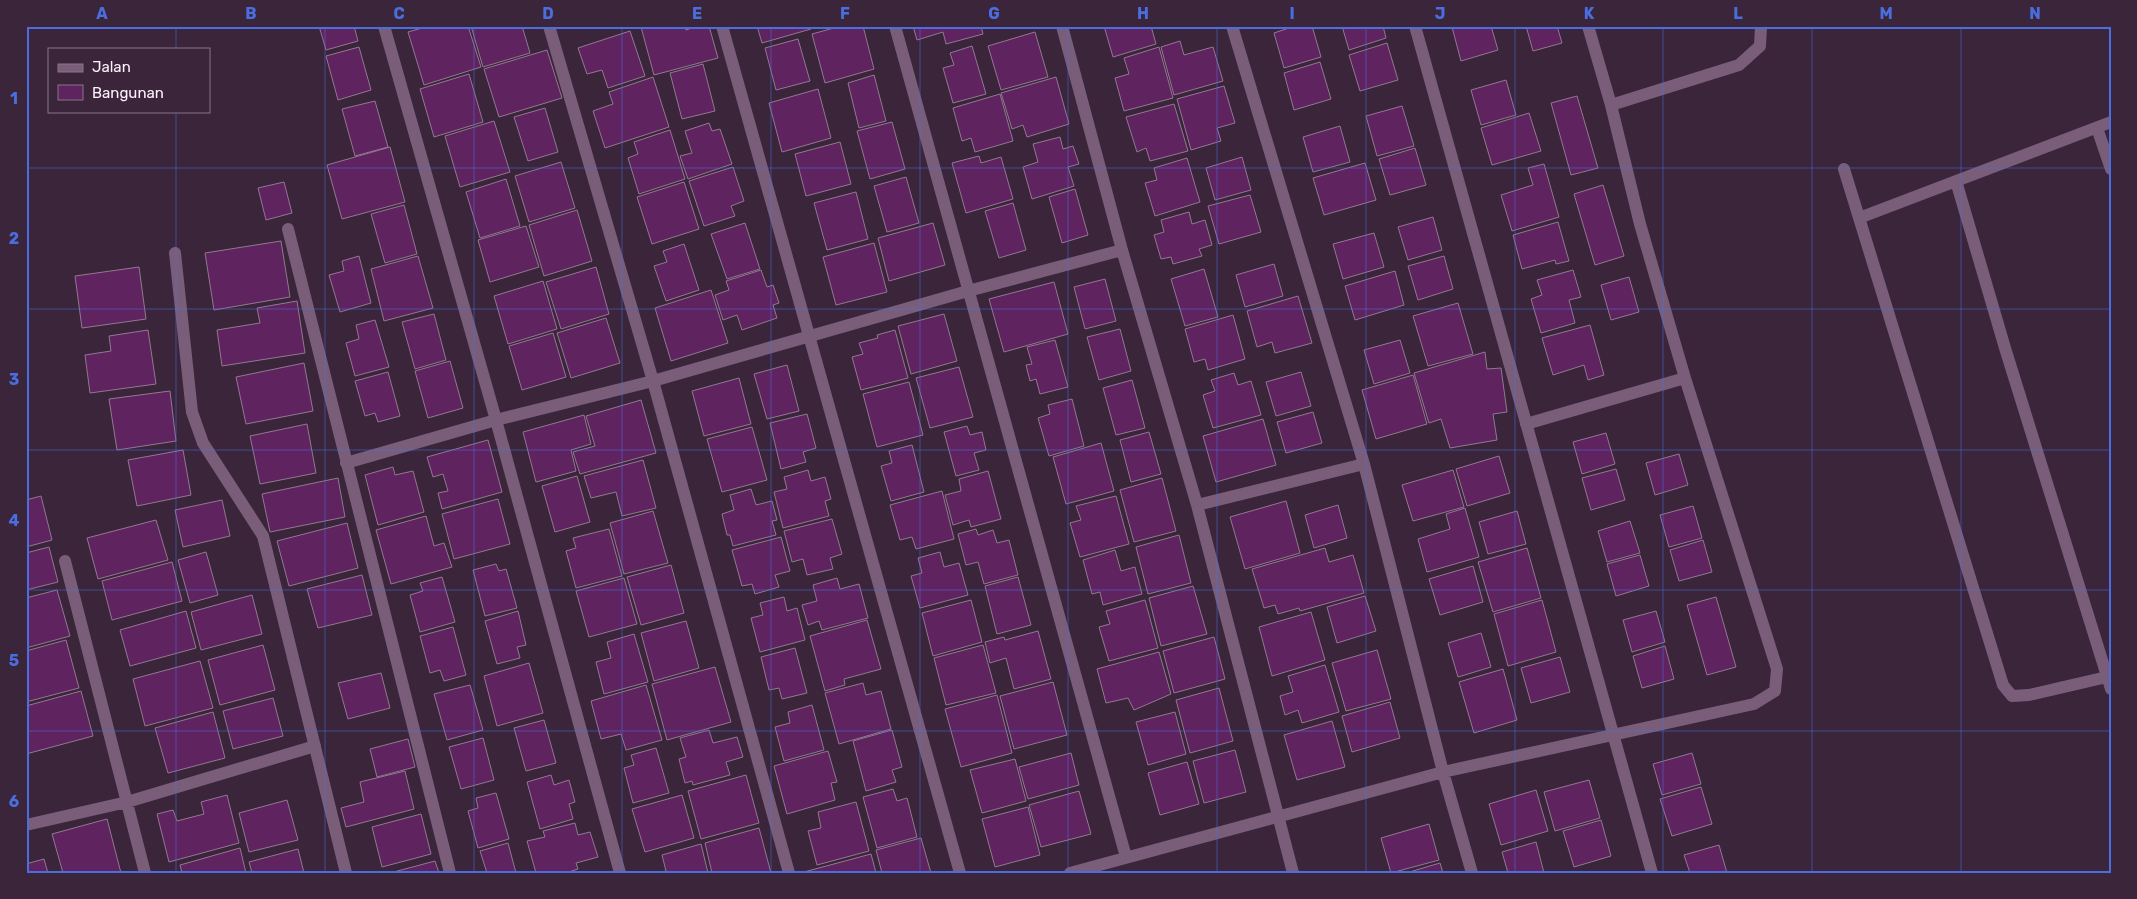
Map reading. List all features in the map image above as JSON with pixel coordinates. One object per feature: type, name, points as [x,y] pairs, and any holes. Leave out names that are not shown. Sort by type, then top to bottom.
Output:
[{"type":"street","points":[[384,26],[496,420],[620,873]]},
{"type":"street","points":[[549,26],[653,381],[789,873]]},
{"type":"street","points":[[722,26],[960,873]]},
{"type":"street","points":[[896,26],[1126,857]]},
{"type":"street","points":[[1062,26],[1122,250],[1197,505],[1293,873]]},
{"type":"street","points":[[1232,26],[1364,464],[1443,772],[1472,873]]},
{"type":"street","points":[[1415,26],[1652,873]]},
{"type":"street","points":[[1070,873],[1443,772],[1754,704],[1775,691],[1777,670],[1685,378],[1640,224],[1611,104],[1588,26]]},
{"type":"street","points":[[1611,104],[1739,65],[1760,46],[1761,26]]},
{"type":"street","points":[[1859,218],[2111,122]]},
{"type":"street","points":[[2097,128],[2111,169]]},
{"type":"street","points":[[1844,169],[2003,685],[2012,696],[2029,695],[2110,681],[2008,358],[1956,181]]},
{"type":"street","points":[[288,229],[450,873]]},
{"type":"street","points":[[346,463],[496,420],[653,381],[968,291],[1122,250]]},
{"type":"street","points":[[175,252],[192,412],[203,443],[263,536],[346,873]]},
{"type":"street","points":[[1526,424],[1685,378]]},
{"type":"street","points":[[1197,505],[1364,464]]},
{"type":"street","points":[[66,561],[145,873]]},
{"type":"street","points":[[26,825],[127,802],[314,746]]},
{"type":"building","points":[[319,26],[354,26],[358,41],[326,50]]},
{"type":"building","points":[[429,26],[468,26],[481,67],[424,85],[408,32]]},
{"type":"building","points":[[471,26],[522,26],[530,53],[483,67]]},
{"type":"building","points":[[685,26],[686,30],[698,26],[709,26],[718,58],[654,75],[641,27]]},
{"type":"building","points":[[757,26],[810,26],[811,29],[762,43]]},
{"type":"building","points":[[841,26],[863,26],[874,69],[825,83],[812,34]]},
{"type":"building","points":[[913,26],[981,26],[983,34],[946,44],[943,32],[917,40]]},
{"type":"building","points":[[1104,26],[1151,26],[1156,44],[1113,57]]},
{"type":"building","points":[[1295,26],[1312,26],[1321,57],[1284,68],[1274,33]]},
{"type":"building","points":[[1342,26],[1383,26],[1386,38],[1349,50]]},
{"type":"building","points":[[1491,26],[1498,50],[1461,61],[1452,27]]},
{"type":"building","points":[[1526,26],[1557,26],[1562,43],[1533,51]]},
{"type":"building","points":[[630,31],[645,76],[608,88],[602,70],[587,74],[578,48]]},
{"type":"building","points":[[1035,32],[1048,77],[1001,90],[988,46]]},
{"type":"building","points":[[798,39],[810,81],[776,90],[765,48]]},
{"type":"building","points":[[1180,41],[1184,55],[1213,47],[1223,81],[1174,95],[1161,47]]},
{"type":"building","points":[[1387,43],[1398,80],[1360,91],[1349,55]]},
{"type":"building","points":[[972,46],[986,94],[953,103],[943,68],[954,65],[950,53]]},
{"type":"building","points":[[359,47],[371,90],[338,100],[326,56]]},
{"type":"building","points":[[1159,47],[1173,98],[1124,111],[1115,78],[1129,74],[1124,58]]},
{"type":"building","points":[[547,50],[562,98],[499,117],[484,69]]},
{"type":"building","points":[[1320,62],[1331,99],[1294,110],[1284,73]]},
{"type":"building","points":[[703,64],[715,111],[682,119],[670,73]]},
{"type":"building","points":[[469,74],[483,122],[434,137],[420,89]]},
{"type":"building","points":[[874,75],[886,121],[859,128],[848,83]]},
{"type":"building","points":[[653,77],[669,127],[605,148],[593,111],[613,104],[609,92]]},
{"type":"building","points":[[1056,77],[1069,124],[1027,137],[1023,125],[1012,129],[1001,93]]},
{"type":"building","points":[[1506,80],[1516,115],[1481,125],[1471,90]]},
{"type":"building","points":[[1224,86],[1235,123],[1217,128],[1221,141],[1191,150],[1177,99]]},
{"type":"building","points":[[818,89],[831,138],[782,152],[769,103]]},
{"type":"building","points":[[1000,94],[1013,141],[975,152],[971,138],[962,141],[953,108]]},
{"type":"building","points":[[1577,96],[1598,168],[1571,175],[1551,103]]},
{"type":"building","points":[[375,101],[388,147],[355,156],[342,109]]},
{"type":"building","points":[[1174,104],[1188,151],[1150,161],[1146,148],[1137,152],[1126,117]]},
{"type":"building","points":[[1402,106],[1414,146],[1377,156],[1366,116]]},
{"type":"building","points":[[545,108],[558,152],[528,161],[514,117]]},
{"type":"building","points":[[1529,113],[1541,151],[1492,165],[1481,128]]},
{"type":"building","points":[[494,121],[510,172],[460,187],[445,136]]},
{"type":"building","points":[[892,122],[905,169],[870,179],[857,131]]},
{"type":"building","points":[[709,123],[712,131],[720,129],[732,164],[688,179],[680,156],[692,153],[685,131]]},
{"type":"building","points":[[1340,126],[1350,162],[1313,172],[1303,137]]},
{"type":"building","points":[[670,130],[685,179],[639,194],[628,158],[638,154],[634,142]]},
{"type":"building","points":[[1060,137],[1063,149],[1073,146],[1079,164],[1068,167],[1074,186],[1032,199],[1023,167],[1038,162],[1033,144]]},
{"type":"building","points":[[840,142],[851,184],[806,196],[795,154]]},
{"type":"building","points":[[390,147],[405,202],[342,219],[327,165]]},
{"type":"building","points":[[1415,148],[1426,185],[1390,195],[1379,159]]},
{"type":"building","points":[[979,156],[981,163],[1001,157],[1013,199],[966,213],[952,163]]},
{"type":"building","points":[[1242,157],[1251,190],[1215,200],[1206,168]]},
{"type":"building","points":[[1187,158],[1200,202],[1155,216],[1145,183],[1157,180],[1154,168]]},
{"type":"building","points":[[561,162],[575,208],[529,222],[515,176]]},
{"type":"building","points":[[1365,163],[1376,200],[1324,215],[1313,178]]},
{"type":"building","points":[[1544,164],[1559,217],[1512,231],[1501,195],[1533,185],[1528,168]]},
{"type":"building","points":[[733,167],[744,201],[731,206],[735,216],[704,226],[689,181]]},
{"type":"building","points":[[906,177],[919,223],[887,232],[874,186]]},
{"type":"building","points":[[506,179],[520,226],[480,238],[466,192]]},
{"type":"building","points":[[284,182],[292,213],[266,220],[258,188]]},
{"type":"building","points":[[684,182],[699,229],[652,244],[637,197]]},
{"type":"building","points":[[1603,185],[1624,256],[1595,265],[1574,194]]},
{"type":"building","points":[[1075,189],[1088,235],[1062,243],[1049,197]]},
{"type":"building","points":[[856,192],[868,239],[827,250],[814,203]]},
{"type":"building","points":[[1250,195],[1261,232],[1219,244],[1208,206]]},
{"type":"building","points":[[1013,203],[1026,250],[999,258],[985,211]]},
{"type":"building","points":[[404,205],[417,254],[385,263],[371,214]]},
{"type":"building","points":[[577,210],[592,261],[544,276],[529,225]]},
{"type":"building","points":[[1189,212],[1192,224],[1205,220],[1212,245],[1199,249],[1202,256],[1173,264],[1171,257],[1161,259],[1154,235],[1164,232],[1161,220]]},
{"type":"building","points":[[1433,217],[1442,250],[1408,260],[1398,227]]},
{"type":"building","points":[[1558,222],[1569,261],[1556,264],[1555,260],[1522,269],[1513,235]]},
{"type":"building","points":[[745,223],[760,269],[727,279],[711,234]]},
{"type":"building","points":[[933,223],[945,265],[889,281],[878,238]]},
{"type":"building","points":[[526,226],[539,267],[490,282],[478,240]]},
{"type":"building","points":[[1374,233],[1384,267],[1343,279],[1333,244]]},
{"type":"building","points":[[281,241],[290,297],[214,310],[205,253]]},
{"type":"building","points":[[874,243],[887,292],[836,305],[823,257]]},
{"type":"building","points":[[684,244],[699,290],[666,301],[654,266],[667,262],[663,251]]},
{"type":"building","points":[[359,256],[371,303],[340,312],[329,275],[344,271],[342,261]]},
{"type":"building","points":[[418,256],[433,308],[384,321],[371,269]]},
{"type":"building","points":[[1444,256],[1453,289],[1418,300],[1408,266]]},
{"type":"building","points":[[1274,264],[1283,296],[1245,307],[1236,275]]},
{"type":"building","points":[[139,267],[146,319],[82,328],[75,276]]},
{"type":"building","points":[[596,267],[609,314],[561,329],[546,282]]},
{"type":"building","points":[[1204,269],[1218,317],[1185,326],[1171,279]]},
{"type":"building","points":[[761,270],[767,287],[773,285],[779,303],[773,305],[777,318],[742,330],[737,315],[723,320],[715,295],[729,290],[726,281]]},
{"type":"building","points":[[1573,270],[1581,297],[1569,300],[1575,323],[1541,333],[1531,299],[1542,295],[1537,280]]},
{"type":"building","points":[[1395,271],[1404,305],[1355,320],[1345,286]]},
{"type":"building","points":[[1629,277],[1639,312],[1611,320],[1601,285]]},
{"type":"building","points":[[1105,279],[1116,321],[1085,329],[1074,287]]},
{"type":"building","points":[[543,281],[557,329],[508,344],[494,296]]},
{"type":"building","points":[[1054,282],[1068,334],[1004,352],[989,299]]},
{"type":"building","points":[[711,290],[728,343],[671,361],[655,308]]},
{"type":"building","points":[[1298,296],[1312,343],[1275,353],[1272,342],[1257,347],[1247,311]]},
{"type":"building","points":[[297,301],[305,353],[222,366],[217,330],[260,323],[257,308]]},
{"type":"building","points":[[1458,303],[1473,354],[1428,366],[1413,316]]},
{"type":"building","points":[[434,314],[446,360],[415,369],[402,322]]},
{"type":"building","points":[[944,314],[957,361],[911,374],[898,326]]},
{"type":"building","points":[[1233,315],[1245,359],[1208,370],[1205,359],[1194,362],[1185,329]]},
{"type":"building","points":[[606,318],[620,363],[571,378],[557,333]]},
{"type":"building","points":[[375,320],[389,367],[355,376],[346,343],[359,339],[356,325]]},
{"type":"building","points":[[1590,325],[1604,375],[1588,380],[1584,365],[1553,375],[1542,338]]},
{"type":"building","points":[[1120,329],[1131,371],[1099,380],[1087,337]]},
{"type":"building","points":[[148,330],[156,384],[90,393],[85,355],[111,351],[109,336]]},
{"type":"building","points":[[895,330],[908,378],[861,390],[852,357],[863,354],[859,343],[878,338],[877,335]]},
{"type":"building","points":[[553,333],[566,377],[522,390],[509,346]]},
{"type":"building","points":[[1055,340],[1068,387],[1040,394],[1036,379],[1030,381],[1026,365],[1032,364],[1027,347]]},
{"type":"building","points":[[1400,340],[1410,373],[1374,384],[1364,350]]},
{"type":"building","points":[[1485,352],[1487,369],[1501,368],[1507,412],[1493,414],[1497,440],[1450,448],[1441,419],[1429,423],[1414,373]]},
{"type":"building","points":[[450,361],[463,408],[428,418],[415,371]]},
{"type":"building","points":[[304,363],[313,411],[246,424],[236,377]]},
{"type":"building","points":[[787,365],[799,411],[767,419],[754,374]]},
{"type":"building","points":[[959,367],[973,417],[930,428],[916,378]]},
{"type":"building","points":[[388,372],[400,416],[378,422],[375,413],[365,416],[355,381]]},
{"type":"building","points":[[1301,372],[1311,406],[1276,416],[1266,382]]},
{"type":"building","points":[[1234,373],[1238,385],[1251,381],[1261,415],[1213,428],[1203,395],[1215,391],[1211,380]]},
{"type":"building","points":[[1413,375],[1427,424],[1376,439],[1362,390]]},
{"type":"building","points":[[739,378],[751,424],[704,436],[692,391]]},
{"type":"building","points":[[1132,380],[1145,428],[1116,435],[1103,388]]},
{"type":"building","points":[[909,382],[923,435],[877,447],[863,394]]},
{"type":"building","points":[[170,391],[176,441],[117,450],[109,399]]},
{"type":"building","points":[[1072,399],[1084,446],[1049,456],[1038,418],[1050,414],[1048,405]]},
{"type":"building","points":[[641,400],[656,453],[580,474],[573,452],[595,446],[586,416]]},
{"type":"building","points":[[1313,412],[1322,443],[1286,453],[1277,422]]},
{"type":"building","points":[[807,414],[816,448],[803,452],[806,462],[781,469],[770,423]]},
{"type":"building","points":[[584,415],[591,444],[571,450],[576,471],[536,482],[523,432]]},
{"type":"building","points":[[1263,419],[1276,465],[1216,482],[1203,436]]},
{"type":"building","points":[[307,424],[316,473],[260,484],[250,436]]},
{"type":"building","points":[[967,426],[970,435],[982,432],[986,450],[974,453],[979,470],[956,476],[944,432]]},
{"type":"building","points":[[752,427],[767,480],[722,492],[707,439]]},
{"type":"building","points":[[1149,432],[1161,474],[1131,482],[1120,440]]},
{"type":"building","points":[[1606,433],[1615,464],[1582,474],[1573,442]]},
{"type":"building","points":[[488,440],[502,492],[442,509],[438,493],[448,491],[443,474],[433,477],[427,457]]},
{"type":"building","points":[[1101,443],[1114,491],[1066,504],[1053,457]]},
{"type":"building","points":[[912,445],[924,492],[891,501],[881,466],[892,463],[889,451]]},
{"type":"building","points":[[183,450],[191,495],[137,506],[128,460]]},
{"type":"building","points":[[1679,454],[1688,485],[1655,495],[1646,463]]},
{"type":"building","points":[[1499,456],[1510,493],[1467,506],[1456,469]]},
{"type":"building","points":[[643,460],[656,508],[622,516],[616,492],[591,498],[584,476]]},
{"type":"building","points":[[393,467],[395,475],[413,471],[424,512],[378,525],[365,475]]},
{"type":"building","points":[[1616,469],[1625,500],[1591,510],[1582,478]]},
{"type":"building","points":[[808,470],[811,481],[825,477],[831,499],[825,501],[829,516],[783,528],[774,492],[787,489],[784,477]]},
{"type":"building","points":[[1453,470],[1464,507],[1413,521],[1402,485]]},
{"type":"building","points":[[988,471],[1001,519],[971,527],[969,520],[953,525],[945,495],[961,491],[959,479]]},
{"type":"building","points":[[577,476],[590,522],[555,532],[542,486]]},
{"type":"building","points":[[338,478],[345,517],[270,532],[262,494]]},
{"type":"building","points":[[1162,478],[1176,531],[1134,542],[1120,490]]},
{"type":"building","points":[[751,489],[756,505],[772,501],[777,520],[772,521],[776,535],[733,546],[730,535],[727,535],[722,514],[734,510],[730,495]]},
{"type":"building","points":[[942,491],[954,539],[916,549],[912,537],[900,540],[890,505]]},
{"type":"building","points":[[41,496],[52,540],[26,547],[26,500]]},
{"type":"building","points":[[1116,496],[1129,544],[1080,557],[1070,523],[1081,520],[1076,506]]},
{"type":"building","points":[[498,499],[510,544],[454,559],[442,514]]},
{"type":"building","points":[[222,500],[230,536],[183,547],[175,510]]},
{"type":"building","points":[[1286,501],[1300,553],[1245,569],[1230,517]]},
{"type":"building","points":[[1338,505],[1347,538],[1314,548],[1305,515]]},
{"type":"building","points":[[1693,506],[1702,538],[1669,547],[1660,515]]},
{"type":"building","points":[[1465,508],[1479,557],[1427,572],[1418,539],[1450,529],[1446,514]]},
{"type":"building","points":[[653,511],[668,563],[624,574],[610,523]]},
{"type":"building","points":[[1517,511],[1526,544],[1488,554],[1479,522]]},
{"type":"building","points":[[426,516],[434,546],[444,543],[452,567],[391,584],[376,530]]},
{"type":"building","points":[[832,519],[842,554],[830,558],[833,569],[807,575],[803,559],[792,562],[784,531]]},
{"type":"building","points":[[156,520],[168,560],[98,579],[87,538]]},
{"type":"building","points":[[1630,521],[1640,553],[1607,562],[1598,531]]},
{"type":"building","points":[[347,523],[358,568],[289,586],[277,541]]},
{"type":"building","points":[[609,529],[622,576],[576,588],[566,551],[576,548],[573,538]]},
{"type":"building","points":[[976,529],[978,535],[993,530],[997,543],[1009,540],[1018,575],[984,584],[978,562],[966,565],[958,534]]},
{"type":"building","points":[[1179,535],[1191,583],[1148,594],[1136,547]]},
{"type":"building","points":[[781,537],[790,571],[775,575],[779,587],[755,594],[752,584],[742,586],[732,550]]},
{"type":"building","points":[[1703,540],[1712,572],[1679,581],[1670,550]]},
{"type":"building","points":[[49,547],[58,582],[26,590],[26,553]]},
{"type":"building","points":[[1325,548],[1329,562],[1353,555],[1364,593],[1300,611],[1299,608],[1278,614],[1275,605],[1264,608],[1252,569]]},
{"type":"building","points":[[1527,548],[1541,598],[1493,612],[1478,562]]},
{"type":"building","points":[[1115,550],[1121,571],[1135,567],[1142,594],[1103,605],[1100,592],[1092,594],[1083,560]]},
{"type":"building","points":[[206,552],[218,595],[190,603],[178,560]]},
{"type":"building","points":[[940,552],[944,567],[959,563],[968,595],[920,608],[911,576],[922,573],[918,558]]},
{"type":"building","points":[[1640,555],[1649,586],[1616,596],[1607,564]]},
{"type":"building","points":[[172,562],[182,601],[112,620],[102,581]]},
{"type":"building","points":[[496,564],[499,571],[506,569],[517,608],[485,616],[473,570]]},
{"type":"building","points":[[671,565],[684,613],[641,625],[627,577]]},
{"type":"building","points":[[1473,566],[1483,602],[1440,615],[1429,579]]},
{"type":"building","points":[[362,575],[372,615],[318,628],[307,589]]},
{"type":"building","points":[[442,577],[455,622],[420,632],[410,595],[423,591],[420,583]]},
{"type":"building","points":[[1018,577],[1031,625],[997,634],[985,586]]},
{"type":"building","points":[[624,578],[637,624],[589,637],[576,591]]},
{"type":"building","points":[[837,578],[840,589],[859,584],[868,618],[822,630],[819,621],[808,625],[802,605],[817,601],[813,585]]},
{"type":"building","points":[[1193,586],[1207,634],[1161,646],[1149,598]]},
{"type":"building","points":[[57,590],[70,636],[26,648],[26,598]]},
{"type":"building","points":[[252,595],[262,634],[201,650],[191,612]]},
{"type":"building","points":[[1365,596],[1376,631],[1337,643],[1327,607]]},
{"type":"building","points":[[784,597],[787,611],[797,608],[805,640],[760,652],[751,618],[763,615],[760,603]]},
{"type":"building","points":[[1716,597],[1736,667],[1707,675],[1687,605]]},
{"type":"building","points":[[971,600],[982,642],[933,656],[922,613]]},
{"type":"building","points":[[1145,600],[1158,648],[1109,661],[1099,627],[1110,624],[1106,611]]},
{"type":"building","points":[[1542,600],[1556,652],[1508,666],[1494,614]]},
{"type":"building","points":[[186,611],[196,648],[130,666],[120,630]]},
{"type":"building","points":[[518,611],[526,645],[517,647],[520,658],[497,664],[485,621]]},
{"type":"building","points":[[1656,611],[1665,642],[1632,652],[1623,620]]},
{"type":"building","points":[[1311,612],[1325,660],[1272,676],[1259,627]]},
{"type":"building","points":[[867,620],[881,669],[844,679],[845,685],[825,691],[810,636]]},
{"type":"building","points":[[686,621],[699,668],[654,681],[641,633]]},
{"type":"building","points":[[453,627],[466,675],[444,681],[440,670],[430,673],[420,636]]},
{"type":"building","points":[[1038,631],[1051,679],[1014,689],[1006,658],[990,663],[985,642],[1004,637],[1005,640]]},
{"type":"building","points":[[1481,633],[1491,667],[1458,677],[1448,643]]},
{"type":"building","points":[[634,634],[648,682],[604,694],[596,662],[611,658],[607,642]]},
{"type":"building","points":[[1214,637],[1225,679],[1174,693],[1163,651]]},
{"type":"building","points":[[66,640],[79,688],[26,702],[26,651]]},
{"type":"building","points":[[263,645],[275,690],[220,705],[208,660]]},
{"type":"building","points":[[983,645],[996,693],[946,705],[934,658]]},
{"type":"building","points":[[1665,646],[1674,679],[1642,688],[1633,656]]},
{"type":"building","points":[[795,648],[807,693],[782,699],[779,688],[769,690],[761,657]]},
{"type":"building","points":[[1377,650],[1391,699],[1346,711],[1332,663]]},
{"type":"building","points":[[1159,652],[1171,694],[1134,710],[1128,698],[1106,703],[1097,669]]},
{"type":"building","points":[[1560,657],[1570,692],[1531,703],[1521,668]]},
{"type":"building","points":[[200,661],[213,708],[145,726],[133,679]]},
{"type":"building","points":[[529,663],[543,713],[497,726],[484,676]]},
{"type":"building","points":[[1325,665],[1339,712],[1302,723],[1298,710],[1285,715],[1280,696],[1293,692],[1288,676]]},
{"type":"building","points":[[715,667],[731,722],[667,740],[652,684]]},
{"type":"building","points":[[1503,669],[1517,720],[1474,733],[1459,682]]},
{"type":"building","points":[[381,673],[390,708],[348,719],[338,683]]},
{"type":"building","points":[[1053,682],[1067,735],[1014,749],[1000,696]]},
{"type":"building","points":[[863,683],[866,695],[881,691],[891,729],[839,744],[825,693]]},
{"type":"building","points":[[470,685],[483,730],[447,740],[434,694]]},
{"type":"building","points":[[646,685],[662,740],[626,750],[621,734],[601,739],[591,701]]},
{"type":"building","points":[[1219,688],[1233,741],[1190,753],[1176,700]]},
{"type":"building","points":[[81,691],[93,736],[26,754],[26,706]]},
{"type":"building","points":[[997,695],[1012,753],[961,767],[945,709]]},
{"type":"building","points":[[273,698],[283,736],[233,749],[223,711]]},
{"type":"building","points":[[1390,702],[1400,738],[1352,752],[1342,716]]},
{"type":"building","points":[[812,705],[824,750],[784,761],[775,727],[790,723],[788,712]]},
{"type":"building","points":[[213,712],[225,758],[168,773],[155,728]]},
{"type":"building","points":[[1175,712],[1186,754],[1148,765],[1136,722]]},
{"type":"building","points":[[544,720],[556,763],[526,771],[514,728]]},
{"type":"building","points":[[1332,721],[1345,767],[1297,780],[1284,735]]},
{"type":"building","points":[[709,730],[713,743],[737,737],[743,757],[726,762],[730,775],[693,785],[692,781],[685,783],[679,759],[686,757],[680,738]]},
{"type":"building","points":[[892,730],[902,767],[892,770],[896,782],[866,791],[853,741]]},
{"type":"building","points":[[483,738],[494,780],[461,789],[449,747]]},
{"type":"building","points":[[408,739],[415,767],[377,777],[370,749]]},
{"type":"building","points":[[656,748],[669,793],[633,803],[624,768],[634,765],[631,755]]},
{"type":"building","points":[[1235,750],[1246,792],[1204,803],[1193,761]]},
{"type":"building","points":[[828,751],[837,782],[831,783],[835,800],[787,814],[774,766]]},
{"type":"building","points":[[1071,753],[1079,785],[1028,799],[1019,767]]},
{"type":"building","points":[[1692,753],[1701,784],[1662,795],[1653,764]]},
{"type":"building","points":[[1015,759],[1026,801],[982,813],[970,770]]},
{"type":"building","points":[[1187,762],[1199,804],[1160,815],[1148,773]]},
{"type":"building","points":[[405,771],[414,809],[346,827],[341,808],[364,802],[360,782]]},
{"type":"building","points":[[551,775],[554,785],[569,780],[575,802],[569,804],[573,819],[540,829],[527,782]]},
{"type":"building","points":[[746,775],[759,823],[701,839],[688,791]]},
{"type":"building","points":[[1589,780],[1600,818],[1555,831],[1544,792]]},
{"type":"building","points":[[1701,787],[1712,824],[1672,836],[1660,799]]},
{"type":"building","points":[[893,789],[897,801],[907,798],[917,837],[877,848],[863,797]]},
{"type":"building","points":[[1536,790],[1548,831],[1501,845],[1489,804]]},
{"type":"building","points":[[1079,791],[1091,834],[1041,847],[1029,805]]},
{"type":"building","points":[[496,793],[509,839],[478,848],[468,811],[478,808],[476,798]]},
{"type":"building","points":[[227,795],[239,843],[169,862],[157,814],[173,810],[177,821],[204,814],[201,802]]},
{"type":"building","points":[[682,795],[694,838],[645,852],[632,809]]},
{"type":"building","points":[[287,800],[298,840],[249,852],[239,813]]},
{"type":"building","points":[[856,802],[869,851],[817,865],[808,831],[821,828],[818,812]]},
{"type":"building","points":[[1028,807],[1040,855],[995,867],[982,819]]},
{"type":"building","points":[[421,814],[431,854],[382,867],[372,827]]},
{"type":"building","points":[[107,819],[121,873],[63,873],[52,834]]},
{"type":"building","points":[[1601,820],[1611,856],[1574,867],[1563,831]]},
{"type":"building","points":[[575,823],[578,835],[590,832],[598,857],[576,863],[578,869],[566,873],[536,873],[527,841],[545,837],[543,831]]},
{"type":"building","points":[[1429,824],[1439,860],[1391,873],[1381,838]]},
{"type":"building","points":[[759,828],[771,873],[712,873],[705,843]]},
{"type":"building","points":[[921,838],[931,873],[882,873],[876,850]]},
{"type":"building","points":[[1536,842],[1544,873],[1508,873],[1502,852]]},
{"type":"building","points":[[508,843],[516,873],[487,873],[480,851]]},
{"type":"building","points":[[701,844],[708,873],[658,873],[666,871],[662,855]]},
{"type":"building","points":[[1719,845],[1727,873],[1690,873],[1684,855]]},
{"type":"building","points":[[240,848],[246,873],[182,873],[180,865]]},
{"type":"building","points":[[298,849],[304,873],[252,873],[249,862]]},
{"type":"building","points":[[871,854],[876,873],[804,872]]},
{"type":"building","points":[[44,859],[48,873],[26,873],[26,864]]},
{"type":"building","points":[[435,861],[439,873],[390,873]]},
{"type":"building","points":[[1440,863],[1443,873],[1406,873]]}]
